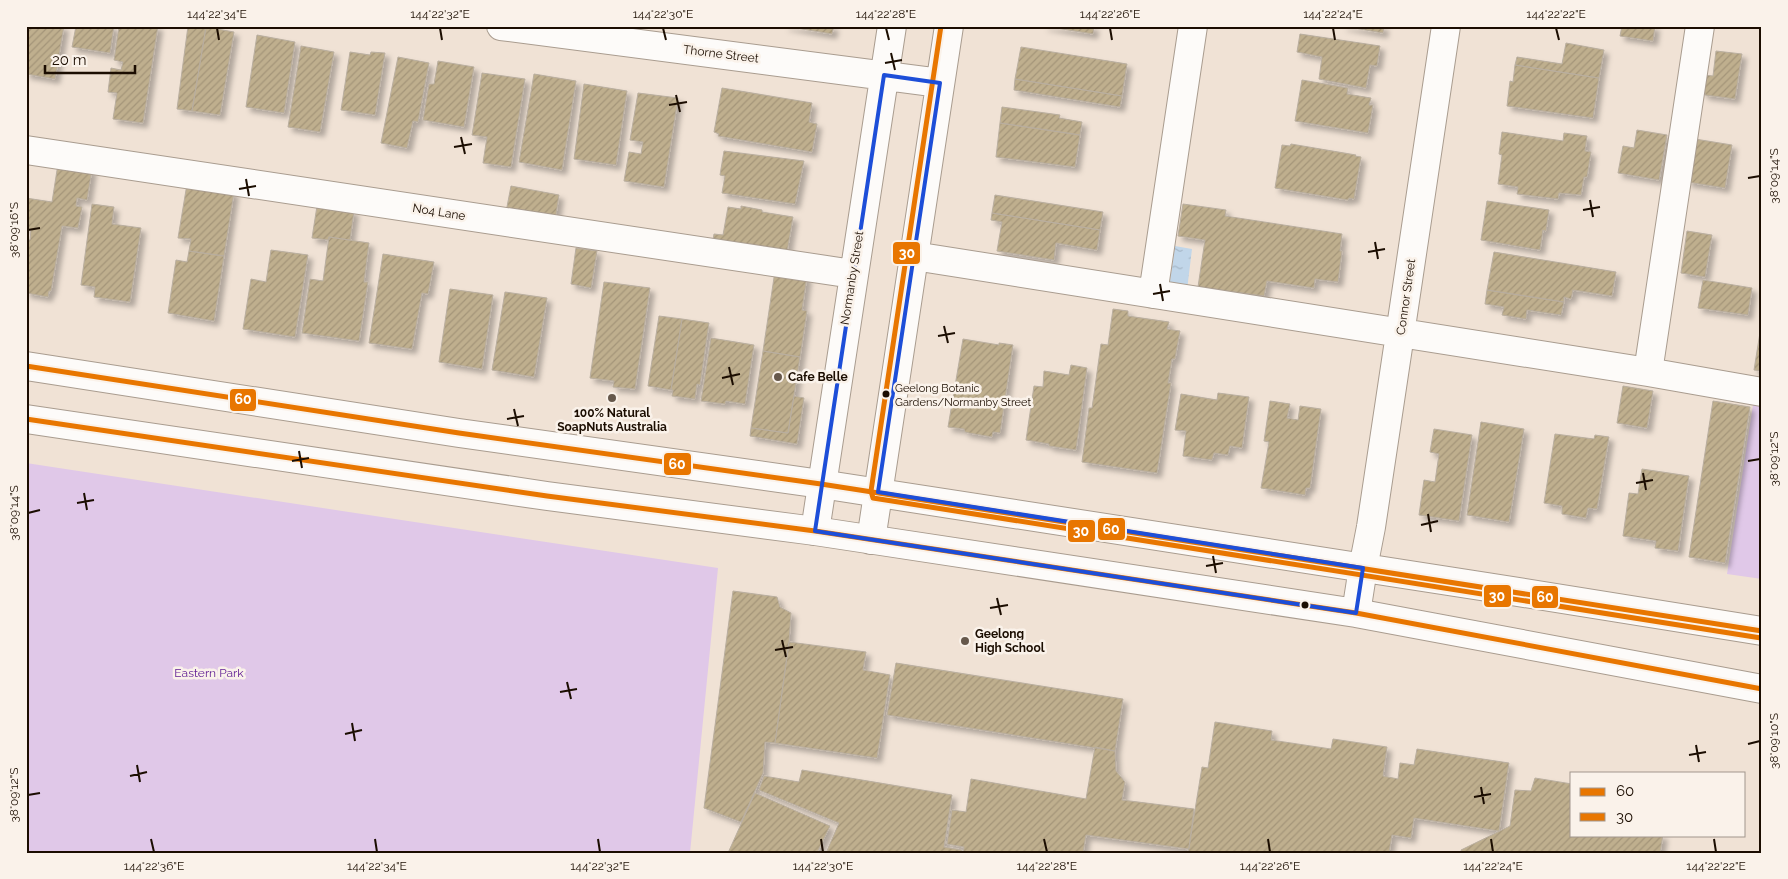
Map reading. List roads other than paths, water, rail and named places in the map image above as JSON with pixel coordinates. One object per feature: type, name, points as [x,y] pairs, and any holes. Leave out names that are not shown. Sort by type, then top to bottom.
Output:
[{"type":"main road","name":"Normanby Street","points":[[815,531],[892,26]]},
{"type":"main road","points":[[871,540],[949,26]]},
{"type":"main road","points":[[1153,294],[1193,26]]},
{"type":"main road","name":"Connor Street","points":[[1356,613],[1371,527],[1446,26]]},
{"type":"main road","points":[[1648,372],[1700,26]]},
{"type":"main road","name":"Thorne Street","points":[[511,27],[940,83]]},
{"type":"main road","name":"No4 Lane","points":[[26,150],[853,274]]},
{"type":"main road","points":[[914,256],[1648,372],[1762,392]]},
{"type":"main road","points":[[26,366],[459,433],[878,492],[1762,631]]},
{"type":"main road","points":[[26,419],[537,495],[815,531],[1356,613],[1762,689]]},
{"type":"water","points":[[1175,246],[1192,249],[1187,290],[1169,288]]},
{"type":"place","name":"Cafe Belle","points":[[778,377]]},
{"type":"place","name":"Geelong Botanic Gardens/Normanby Street","points":[[886,394]]},
{"type":"place","name":"100% Natural SoapNuts Australia","points":[[612,398]]},
{"type":"place","name":"Geelong High School","points":[[965,641]]},
{"type":"park label","name":"Eastern Park","points":[[209,673]]}]
